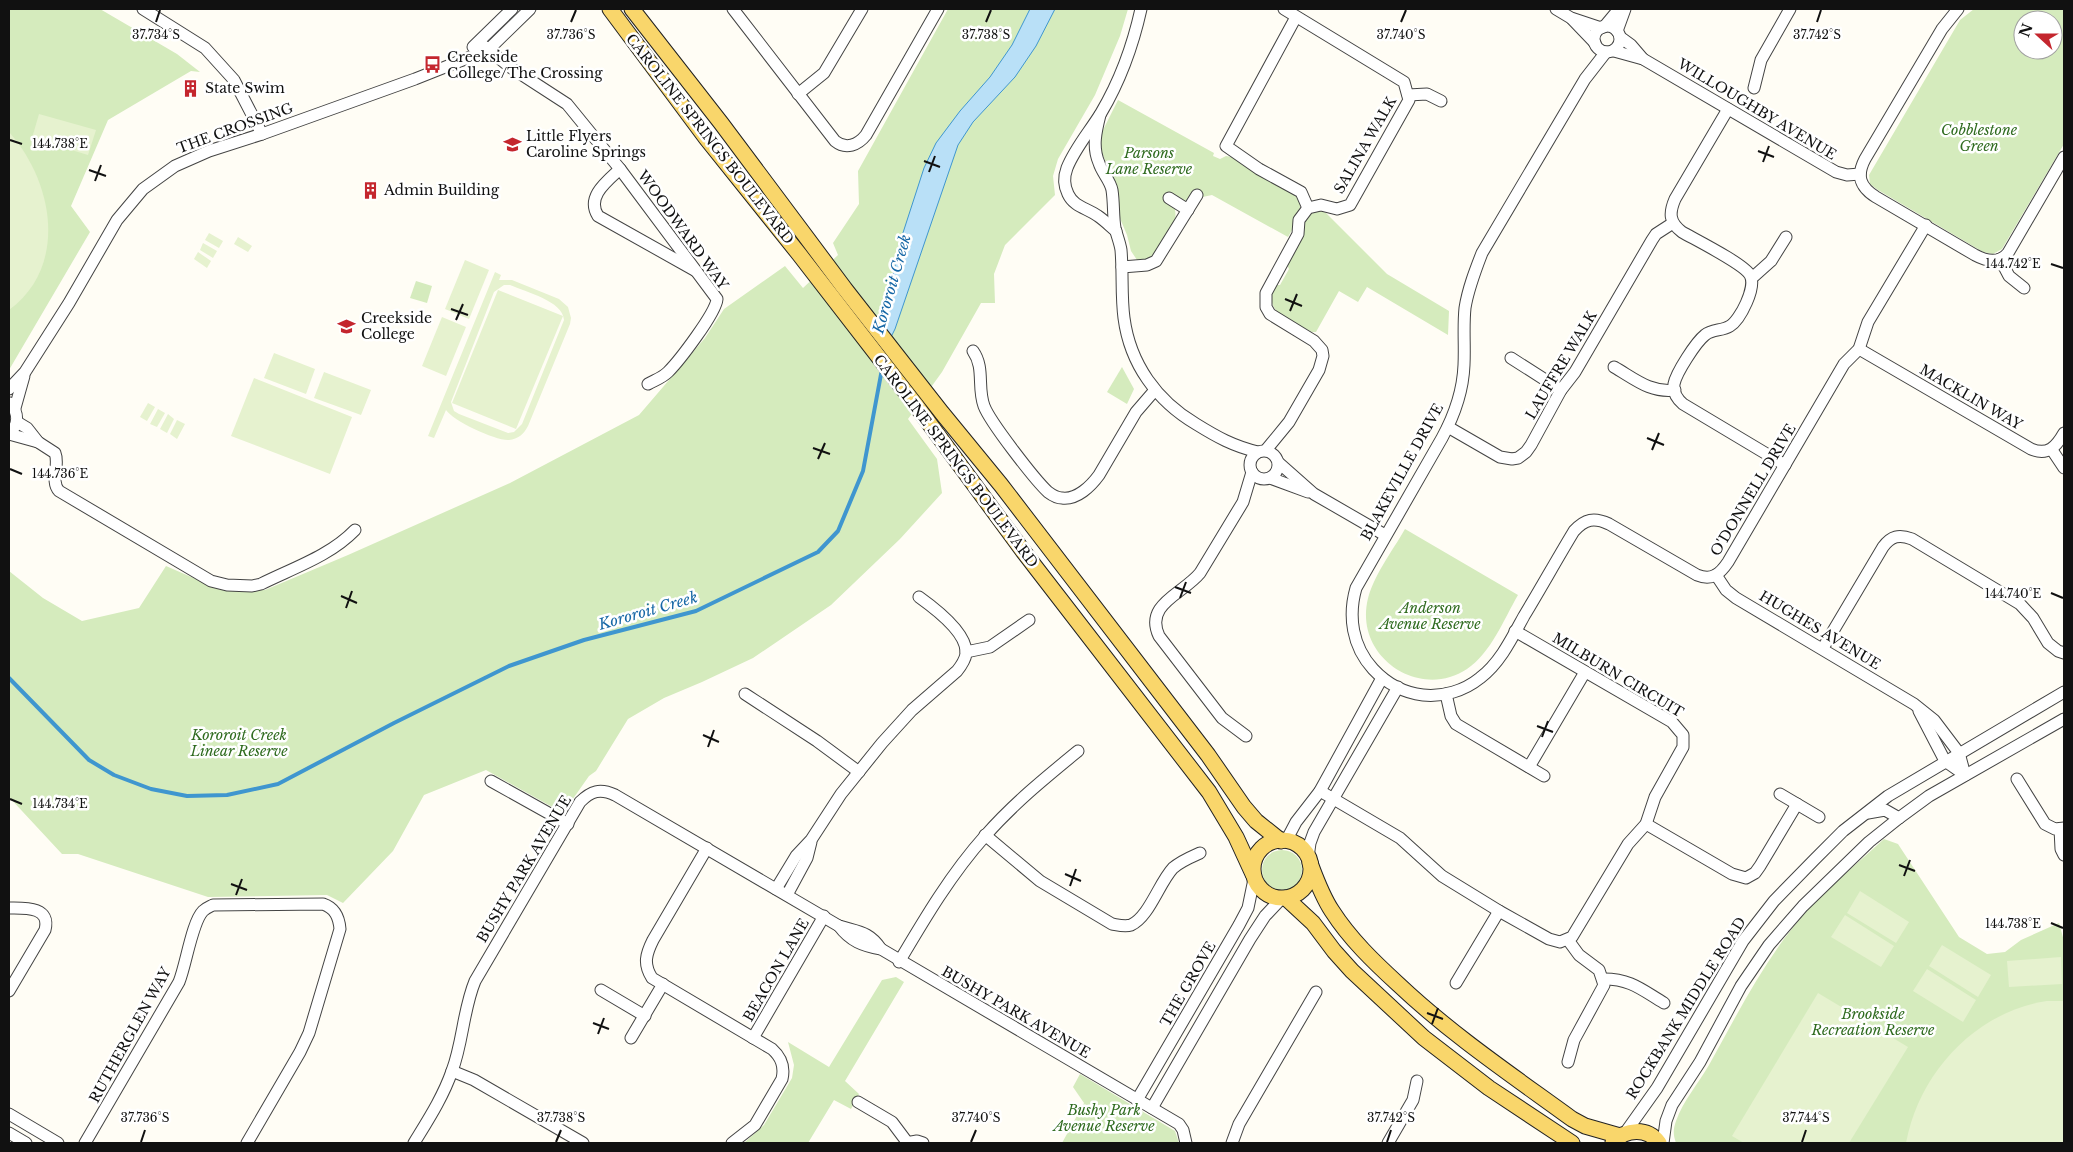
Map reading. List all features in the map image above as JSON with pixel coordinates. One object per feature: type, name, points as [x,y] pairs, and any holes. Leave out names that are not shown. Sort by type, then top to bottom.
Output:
[{"type":"main road","name":"CAROLINE SPRINGS BOULEVARD","points":[[610,9],[706,138],[915,404],[1029,558],[1209,792],[1229,823],[1254,876]]},
{"type":"main road","name":"CAROLINE SPRINGS BOULEVARD","points":[[632,9],[721,123],[918,384],[1064,567],[1208,755],[1244,807],[1256,821],[1284,841]]},
{"type":"main road","points":[[1572,1143],[1489,1088],[1424,1038],[1352,971],[1313,923],[1284,898],[1265,893],[1259,887],[1254,876],[1253,864],[1263,848],[1271,842],[1284,841],[1299,846],[1309,860],[1318,887],[1345,930],[1382,970],[1412,998],[1473,1048],[1572,1119],[1585,1126],[1619,1138],[1642,1132],[1661,1143]]},
{"type":"main road","points":[[1284,898],[1295,895],[1303,889],[1308,881],[1309,860]]},
{"type":"street","points":[[143,9],[205,48],[234,80],[262,134]]},
{"type":"street","name":"THE CROSSING","points":[[483,46],[512,9]]},
{"type":"street","name":"THE CROSSING","points":[[9,389],[25,372],[69,303],[117,220],[143,189],[175,166],[209,151],[415,79],[462,60],[530,9]]},
{"type":"street","points":[[734,9],[835,141],[844,146],[855,145],[866,135],[938,9]]},
{"type":"street","points":[[798,94],[824,74],[862,9]]},
{"type":"street","points":[[1116,231],[1101,218],[1079,207],[1071,200],[1064,180],[1066,169],[1100,115],[1122,71],[1141,9]]},
{"type":"street","name":"SALINA WALK","points":[[1284,9],[1404,82],[1409,100],[1350,205],[1337,209],[1321,205],[1308,208]]},
{"type":"street","points":[[1556,9],[1571,18],[1603,48]]},
{"type":"street","points":[[1603,48],[1596,33],[1619,9]]},
{"type":"street","points":[[1603,48],[1619,45],[1618,34],[1626,9]]},
{"type":"street","points":[[1754,88],[1761,60],[1790,9]]},
{"type":"street","points":[[1958,9],[1930,49],[1865,159],[1860,180],[1868,191],[1982,259],[1993,260],[2000,259],[2008,253],[2062,165]]},
{"type":"street","points":[[1246,736],[1222,718],[1159,636],[1154,620],[1159,608],[1194,581],[1200,574],[1242,502],[1252,458],[1262,451],[1289,422],[1319,370],[1323,356],[1322,350],[1314,340],[1270,314],[1265,299],[1270,284],[1298,234],[1299,220],[1308,208],[1302,192],[1259,169],[1226,146],[1296,16]]},
{"type":"street","points":[[1571,18],[1603,27],[1611,27],[1618,34]]},
{"type":"street","name":"WILLOUGHBY AVENUE","points":[[1618,34],[1632,45],[1643,59]]},
{"type":"street","name":"WOODWARD WAY","points":[[483,46],[567,104],[620,169],[717,299],[716,308],[669,371],[648,384]]},
{"type":"street","name":"WILLOUGHBY AVENUE","points":[[1603,48],[1643,59],[1836,172],[1860,174]]},
{"type":"street","name":"BLAKEVILLE DRIVE","points":[[1390,683],[1372,668],[1360,649],[1352,628],[1351,614],[1356,588],[1448,427],[1462,382],[1465,308],[1474,273],[1493,234],[1603,48]]},
{"type":"street","name":"SALINA WALK","points":[[1408,95],[1427,94],[1441,101]]},
{"type":"street","points":[[1728,109],[1675,199],[1670,213],[1673,223],[1682,232],[1744,269],[1752,278],[1751,292],[1737,318],[1728,327],[1709,332],[1698,342],[1676,378],[1675,390],[1676,396],[1683,404],[1785,464]]},
{"type":"street","points":[[1100,115],[1095,138],[1096,151],[1099,164],[1108,178],[1112,189],[1116,231],[1121,249],[1124,319],[1128,339],[1142,373],[1173,409],[1187,419],[1228,443],[1262,451],[1278,460],[1314,494]]},
{"type":"street","points":[[1077,151],[1086,147],[1096,151]]},
{"type":"street","points":[[620,169],[603,184],[594,200],[594,209],[598,216],[698,272]]},
{"type":"street","points":[[1122,267],[1147,265],[1156,261],[1197,195]]},
{"type":"street","points":[[1169,198],[1188,210]]},
{"type":"street","points":[[1101,218],[1113,204]]},
{"type":"street","name":"LAUFFRE WALK","points":[[1448,427],[1500,457],[1518,458],[1526,452],[1555,404],[1561,390],[1575,372],[1652,240],[1656,234],[1673,223]]},
{"type":"street","name":"O'DONNELL DRIVE","points":[[1390,683],[1417,694],[1434,696],[1466,687],[1482,678],[1500,657],[1574,530],[1590,519],[1609,524],[1697,575],[1704,578],[1716,575],[1728,562],[1844,364],[1859,349],[1868,322],[1926,225]]},
{"type":"street","points":[[1752,278],[1771,262],[1786,237]]},
{"type":"street","points":[[2000,259],[2009,276],[2024,288]]},
{"type":"street","name":"MACKLIN WAY","points":[[1859,349],[2031,449],[2045,452],[2052,450]]},
{"type":"street","points":[[973,351],[980,362],[982,399],[989,416],[1040,483],[1052,495],[1058,498],[1072,498],[1093,483],[1136,412],[1155,390]]},
{"type":"street","points":[[1511,358],[1561,390]]},
{"type":"street","points":[[1614,367],[1654,390],[1662,392],[1675,390]]},
{"type":"street","name":"THE CROSSING","points":[[12,405],[25,372]]},
{"type":"street","points":[[12,405],[17,422],[27,428],[38,442]]},
{"type":"street","points":[[17,422],[9,434],[38,442],[51,449],[57,456],[55,483],[59,490],[219,584],[252,586],[261,584],[332,550],[345,541],[355,530]]},
{"type":"street","points":[[1242,502],[1266,479],[1277,472],[1278,460],[1289,422]]},
{"type":"street","points":[[2064,433],[2052,450],[2064,468]]},
{"type":"street","points":[[1228,443],[1258,478],[1314,494],[1385,535]]},
{"type":"street","points":[[1823,648],[1883,547],[1890,539],[1900,536],[1912,539],[2011,597],[2027,610],[2048,643],[2064,653]]},
{"type":"street","name":"HUGHES AVENUE","points":[[1716,575],[1729,594],[1823,648],[1914,704],[1934,720],[1959,753]]},
{"type":"street","points":[[776,889],[796,856],[811,840],[841,794],[859,772],[912,710],[962,665],[966,652],[961,638],[944,616],[919,597]]},
{"type":"street","points":[[966,652],[990,647],[1029,620]]},
{"type":"street","name":"MILBURN CIRCUIT","points":[[1515,631],[1672,722],[1683,735],[1681,753],[1655,797],[1646,824],[1628,844],[1576,932],[1568,940]]},
{"type":"street","points":[[1529,767],[1585,672]]},
{"type":"street","points":[[1284,841],[1320,791],[1390,683]]},
{"type":"street","points":[[1309,860],[1310,843],[1314,832],[1333,799],[1390,683]]},
{"type":"street","name":"ROCKBANK MIDDLE ROAD","points":[[1619,1138],[1670,1066],[1724,972],[1764,913],[1815,859],[1888,796],[2064,692]]},
{"type":"street","points":[[745,694],[817,741],[859,772]]},
{"type":"street","points":[[1446,694],[1451,716],[1456,724],[1544,776]]},
{"type":"street","name":"HUGHES AVENUE","points":[[1914,704],[1945,761]]},
{"type":"street","points":[[1661,1143],[1672,1105],[1700,1062],[1741,986],[1769,945],[1803,906],[1869,842],[1929,796],[2064,719]]},
{"type":"street","points":[[899,962],[941,893],[986,835],[1022,798],[1078,751]]},
{"type":"street","points":[[1959,753],[1965,775]]},
{"type":"street","points":[[1945,761],[1965,775]]},
{"type":"street","points":[[2017,779],[2045,824],[2055,830],[2062,828],[2060,840],[2064,855]]},
{"type":"street","points":[[492,781],[568,824]]},
{"type":"street","name":"BUSHY PARK AVENUE","points":[[414,1143],[440,1098],[452,1071],[475,981],[580,802],[590,793],[602,790],[615,795],[840,926],[871,936],[881,949],[899,962],[1179,1124],[1183,1130],[1186,1143]]},
{"type":"street","points":[[1320,791],[1400,838],[1442,876],[1499,911],[1549,939],[1560,942],[1568,940],[1579,955],[1599,970],[1604,979],[1603,991],[1574,1040],[1568,1062]]},
{"type":"street","points":[[1780,794],[1819,817]]},
{"type":"street","points":[[1646,824],[1732,874],[1746,878],[1755,873],[1760,866],[1797,804]]},
{"type":"street","points":[[1867,813],[1885,810],[1899,818]]},
{"type":"street","points":[[986,835],[1040,881],[1112,924],[1123,926],[1131,925],[1139,919],[1161,884],[1174,868],[1200,853]]},
{"type":"street","points":[[787,895],[806,858],[811,840]]},
{"type":"street","points":[[707,848],[653,940],[646,955],[645,964],[652,978],[777,1053],[781,1059],[784,1072],[782,1079],[755,1125],[732,1143]]},
{"type":"street","name":"THE GROVE","points":[[1137,1100],[1248,908],[1254,876]]},
{"type":"street","points":[[1152,1108],[1250,939],[1264,918],[1284,898]]},
{"type":"street","name":"RUTHERGLEN WAY","points":[[85,1143],[179,982],[184,970],[196,922],[203,911],[213,905],[323,904],[330,906],[338,917],[340,929],[309,1033],[247,1143]]},
{"type":"street","points":[[9,908],[36,909],[41,913],[46,924],[45,930],[9,991]]},
{"type":"street","points":[[1456,983],[1499,911]]},
{"type":"street","name":"BEACON LANE","points":[[753,1038],[824,916]]},
{"type":"street","points":[[1604,979],[1620,979],[1629,982],[1664,1003]]},
{"type":"street","points":[[631,1038],[663,984]]},
{"type":"street","points":[[601,990],[645,1016]]},
{"type":"street","points":[[1232,1143],[1239,1124],[1316,992]]},
{"type":"street","points":[[452,1071],[474,1080],[583,1143]]},
{"type":"street","points":[[1388,1143],[1413,1100],[1417,1081]]},
{"type":"street","points":[[858,1102],[892,1122],[906,1143],[917,1141],[923,1143]]},
{"type":"street","points":[[9,1114],[58,1143]]},
{"type":"street","points":[[9,1133],[26,1143]]},
{"type":"green space","points":[[9,9],[100,9],[177,54],[200,72],[191,71],[108,120],[71,206],[90,232],[9,370]]},
{"type":"green space","name":"Kororoit Creek Linear Reserve","points":[[948,9],[1128,9],[1120,36],[1095,95],[1058,159],[1053,176],[1055,195],[1005,245],[994,274],[995,303],[981,303],[942,372],[908,419],[937,459],[942,493],[900,539],[831,605],[753,658],[664,698],[628,719],[596,771],[589,776],[563,813],[486,770],[424,795],[393,851],[343,903],[327,895],[208,897],[78,854],[62,854],[9,797],[9,571],[43,598],[82,621],[139,608],[166,566],[221,590],[265,590],[510,483],[639,415],[705,338],[724,309],[785,266],[803,288],[838,255],[833,243],[859,204],[858,171]]},
{"type":"green space","name":"Cobblestone Green","points":[[1974,9],[2064,9],[2064,144],[2002,249],[1993,254],[1983,252],[1878,190],[1870,184],[1869,175],[1960,20]]},
{"type":"green space","name":"Parsons Lane Reserve","points":[[1118,100],[1214,153],[1213,156],[1220,159],[1226,156],[1232,157],[1297,195],[1300,211],[1288,237],[1212,195],[1184,201],[1178,200],[1175,206],[1174,224],[1160,248],[1149,261],[1137,260],[1131,251],[1119,216],[1113,178],[1101,151],[1101,134]]},
{"type":"green space","points":[[39,114],[96,130],[88,155],[32,138]]},
{"type":"green space","points":[[9,132],[24,152],[36,174],[44,198],[48,223],[47,247],[40,271],[28,292],[9,310]]},
{"type":"green space","points":[[1320,210],[1326,213],[1387,274],[1449,311],[1448,335],[1367,287],[1358,302],[1339,291],[1316,332],[1312,332],[1281,315],[1272,303],[1275,285],[1280,285],[1289,269],[1287,265],[1299,244],[1301,228],[1309,212]]},
{"type":"green space","points":[[209,233],[223,241],[219,248],[205,240]]},
{"type":"green space","points":[[238,237],[252,246],[248,252],[234,244]]},
{"type":"green space","points":[[203,243],[217,251],[213,258],[200,250]]},
{"type":"green space","points":[[198,252],[211,261],[207,268],[194,259]]},
{"type":"green space","points":[[465,260],[489,270],[469,319],[445,309]]},
{"type":"green space","points":[[495,272],[501,275],[499,280],[512,280],[559,299],[568,307],[571,318],[570,324],[523,434],[509,440],[485,434],[466,425],[446,410],[434,438],[428,436]],"holes":[[[504,285],[510,285],[551,302],[562,313],[564,320],[522,424],[514,432],[508,433],[459,414],[454,411],[451,402],[494,292]]]},
{"type":"green space","points":[[416,281],[432,286],[427,303],[410,298]]},
{"type":"green space","points":[[498,290],[563,316],[516,429],[452,403]]},
{"type":"green space","points":[[442,317],[466,327],[446,376],[422,366]]},
{"type":"green space","points":[[274,353],[315,369],[306,394],[264,378]]},
{"type":"green space","points":[[1122,367],[1134,389],[1127,404],[1107,392]]},
{"type":"green space","points":[[324,372],[371,390],[361,415],[314,398]]},
{"type":"green space","points":[[254,378],[352,417],[330,474],[231,436]]},
{"type":"green space","points":[[148,403],[155,407],[147,421],[140,417]]},
{"type":"green space","points":[[158,409],[165,413],[157,427],[150,424]]},
{"type":"green space","points":[[168,414],[174,419],[167,433],[160,429]]},
{"type":"green space","points":[[177,420],[185,424],[177,439],[170,434]]},
{"type":"green space","name":"Anderson Avenue Reserve","points":[[1405,529],[1518,595],[1483,654],[1467,669],[1449,677],[1431,680],[1413,677],[1396,669],[1382,657],[1372,641],[1367,623],[1367,603],[1373,584]]},
{"type":"green space","name":"Brookside Recreation Reserve","points":[[1884,839],[1898,844],[1959,937],[1987,954],[2005,952],[2021,940],[2059,923],[2064,941],[2064,1143],[1676,1143],[1674,1127],[1683,1106],[1709,1065],[1752,987],[1776,950],[1804,914],[1832,885]]},
{"type":"green space","points":[[1286,850],[1293,853],[1299,859],[1302,870],[1301,878],[1293,887],[1286,890],[1278,890],[1271,887],[1263,878],[1262,866],[1265,859],[1274,851]]},
{"type":"green space","points":[[1860,891],[1909,922],[1896,943],[1847,913]]},
{"type":"green space","points":[[1845,915],[1894,946],[1881,967],[1831,937]]},
{"type":"green space","points":[[1942,945],[1991,975],[1978,997],[1929,966]]},
{"type":"green space","points":[[2061,957],[2062,984],[2009,987],[2007,961]]},
{"type":"green space","points":[[1927,969],[1976,1000],[1963,1022],[1913,991]]},
{"type":"green space","points":[[896,977],[904,982],[845,1081],[859,1094],[851,1109],[834,1100],[808,1143],[744,1143],[764,1125],[792,1078],[794,1065],[788,1042],[829,1067],[882,980]]},
{"type":"green space","points":[[1818,993],[1908,1047],[1849,1143],[1744,1143],[1732,1136]]},
{"type":"green space","points":[[2047,1001],[2064,1001],[2064,1143],[1906,1143],[1913,1117],[1923,1093],[1937,1070],[1954,1050],[1974,1032],[1996,1018],[2021,1007]]},
{"type":"green space","name":"Bushy Park Avenue Reserve","points":[[1080,1074],[1175,1131],[1179,1143],[1062,1143],[1084,1103],[1073,1087]]},
{"type":"water","points":[[1030,9],[1055,9],[1036,46],[1015,77],[973,122],[958,145],[895,329],[890,339],[877,337],[889,295],[900,242],[924,168],[936,143],[960,111],[990,77],[1012,45]]},
{"type":"waterway","name":"Kororoit Creek","points":[[9,678],[89,760],[114,775],[151,789],[187,796],[227,795],[278,784],[394,723],[509,666],[584,640],[696,611],[818,552],[838,531],[863,471],[882,369]]},
{"type":"place","name":"Creekside College/The Crossing","points":[[433,65]]},
{"type":"place","name":"State Swim","points":[[191,88]]},
{"type":"place","name":"Little Flyers Caroline Springs","points":[[512,144]]},
{"type":"place","name":"Admin Building","points":[[370,190]]},
{"type":"place","name":"Creekside College","points":[[347,326]]}]
